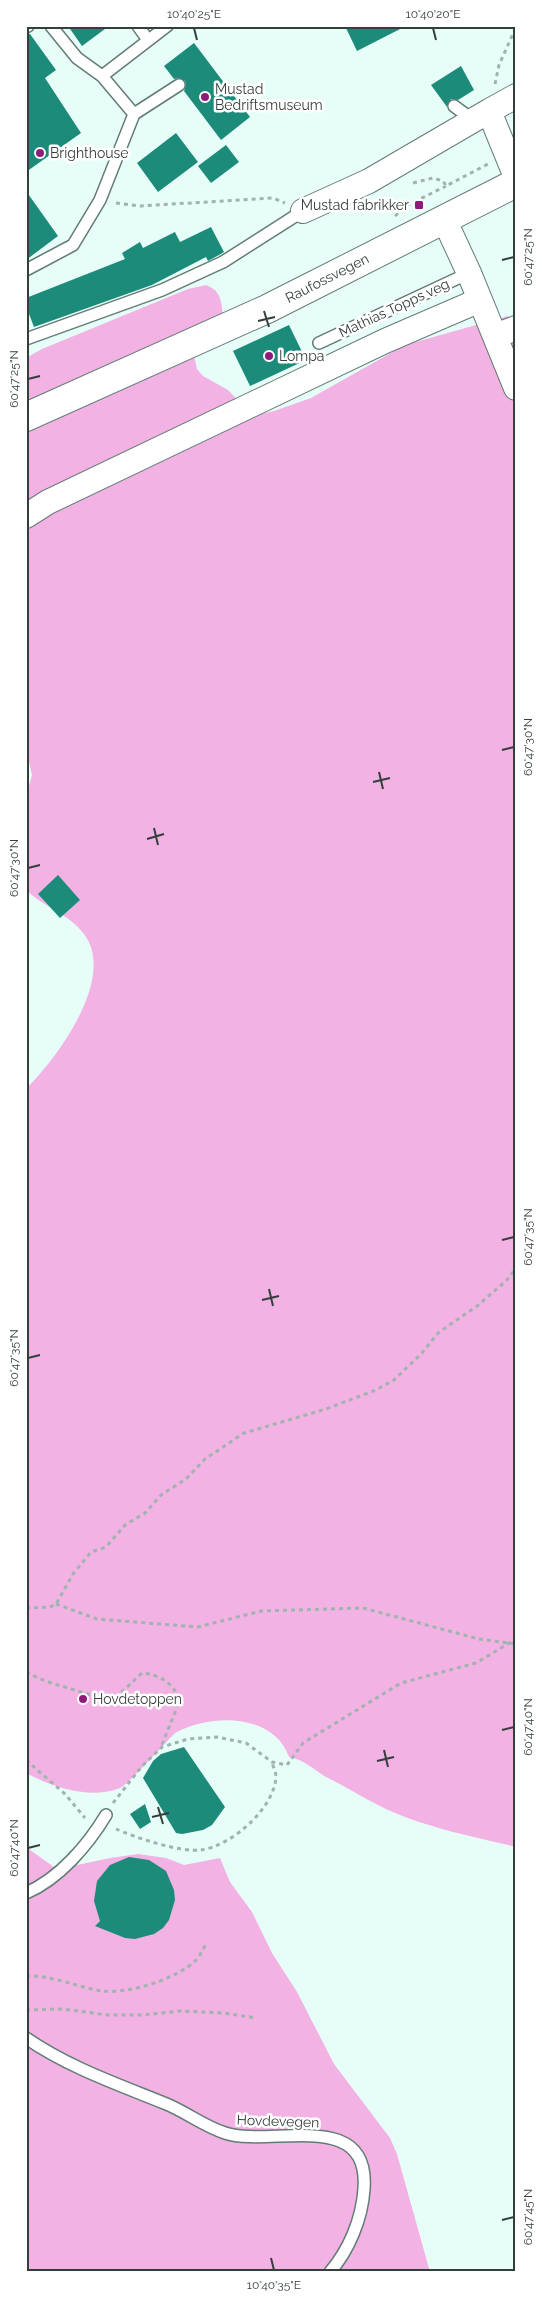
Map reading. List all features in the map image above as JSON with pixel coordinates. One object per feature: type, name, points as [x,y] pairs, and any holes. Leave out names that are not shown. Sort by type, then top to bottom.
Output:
[{"type":"main road","name":"Raufossvegen","points":[[26,418],[267,309],[516,183]]},
{"type":"street","points":[[303,211],[369,181],[516,96]]},
{"type":"street","points":[[481,116],[516,177]]},
{"type":"street","points":[[444,219],[480,300],[506,332],[516,388]]},
{"type":"street","points":[[26,516],[48,502],[385,341],[480,300]]},
{"type":"lane","points":[[51,26],[71,41],[77,58],[102,76],[134,114]]},
{"type":"lane","points":[[138,26],[148,40]]},
{"type":"lane","points":[[102,76],[167,26]]},
{"type":"lane","points":[[26,270],[73,245],[100,200],[134,114],[179,85]]},
{"type":"lane","points":[[454,106],[481,116]]},
{"type":"lane","points":[[26,339],[162,290],[223,262],[303,211]]},
{"type":"lane","name":"Mathias Topps veg","points":[[318,343],[469,273]]},
{"type":"lane","points":[[26,1893],[66,1865],[89,1843],[104,1819]]},
{"type":"lane","name":"Hovdevegen","points":[[26,2038],[40,2048],[113,2083],[166,2103],[207,2126],[227,2134],[321,2137],[340,2140],[350,2147],[361,2158],[365,2180],[363,2206],[343,2257],[330,2272]]},
{"type":"path","points":[[499,65],[516,27]]},
{"type":"path","points":[[409,184],[433,178],[443,181],[446,186],[505,156]]},
{"type":"path","points":[[100,200],[140,206],[273,198],[303,211]]},
{"type":"path","points":[[26,1608],[50,1607],[56,1604],[73,1574],[91,1552],[106,1547],[125,1525],[145,1513],[162,1495],[186,1479],[205,1459],[244,1433],[326,1409],[376,1390],[388,1383],[422,1353],[438,1333],[484,1300],[506,1281],[516,1268]]},
{"type":"path","points":[[56,1604],[97,1619],[198,1627],[261,1611],[363,1608],[479,1639],[516,1644]]},
{"type":"path","points":[[161,1748],[188,1739],[217,1737],[246,1743],[272,1762],[287,1765],[303,1743],[401,1683],[476,1663],[516,1639]]},
{"type":"path","points":[[26,1672],[50,1684],[68,1687],[112,1701],[142,1673],[159,1677],[170,1684],[177,1694],[176,1710],[161,1748],[127,1783],[104,1819],[154,1842],[200,1850],[226,1842],[245,1828],[270,1798],[276,1776],[272,1762]]},
{"type":"path","points":[[26,1760],[65,1794],[95,1833]]},
{"type":"path","points":[[26,1976],[39,1975],[104,1991],[128,1989],[157,1982],[181,1972],[197,1959],[206,1944]]},
{"type":"path","points":[[26,2010],[63,2009],[108,2015],[143,2016],[180,2011],[256,2018]]},
{"type":"shaded area","points":[[206,285],[215,290],[221,300],[223,315],[193,351],[197,369],[203,376],[228,390],[248,411],[256,415],[311,398],[405,345],[508,316],[516,331],[516,1847],[413,1820],[373,1803],[295,1758],[289,1757],[281,1743],[270,1732],[256,1725],[240,1721],[222,1720],[205,1722],[189,1726],[175,1733],[125,1785],[109,1791],[97,1793],[72,1790],[48,1783],[26,1773],[26,1089],[53,1058],[67,1038],[88,994],[93,972],[92,952],[84,934],[71,921],[26,890],[26,797],[32,775],[26,748],[26,454],[29,453],[26,441],[26,358],[42,349],[188,289]]},
{"type":"shaded area","points":[[26,1847],[54,1867],[63,1868],[138,1854],[166,1858],[184,1865],[220,1858],[230,1882],[252,1912],[272,1953],[297,1992],[334,2064],[390,2138],[397,2154],[430,2272],[26,2272]]},
{"type":"building","points":[[68,26],[109,26],[82,46]]},
{"type":"building","points":[[345,26],[406,26],[357,51]]},
{"type":"building","points":[[26,34],[30,34],[56,70],[45,78],[81,133],[26,172]]},
{"type":"building","points":[[194,43],[250,117],[221,140],[184,91],[185,81],[179,78],[174,79],[164,66]]},
{"type":"building","points":[[461,66],[474,90],[458,100],[451,99],[447,107],[431,85]]},
{"type":"building","points":[[176,133],[198,162],[158,192],[137,163]]},
{"type":"building","points":[[226,145],[239,162],[211,183],[198,166]]},
{"type":"building","name":"Brighthouse","points":[[26,191],[58,236],[26,260]]},
{"type":"building","points":[[211,227],[224,252],[219,255],[208,261],[206,257],[152,285],[34,327],[26,306],[26,298],[125,259],[122,253],[140,242],[143,248],[175,232],[180,242]]},
{"type":"building","name":"Lompa","points":[[289,325],[306,360],[250,386],[233,351]]},
{"type":"building","points":[[58,875],[80,900],[60,918],[38,894]]},
{"type":"building","points":[[184,1747],[225,1807],[212,1825],[203,1830],[182,1834],[176,1833],[143,1778],[153,1761],[161,1754]]},
{"type":"building","points":[[145,1804],[151,1822],[140,1829],[130,1814]]},
{"type":"building","points":[[129,1857],[149,1860],[166,1871],[174,1890],[175,1900],[169,1920],[163,1928],[154,1934],[135,1939],[125,1938],[95,1926],[100,1921],[94,1901],[97,1881],[110,1865]]},
{"type":"place","name":"Mustad Bedriftsmuseum","points":[[205,97]]},
{"type":"place","name":"Brighthouse","points":[[40,153]]},
{"type":"place","name":"Mustad fabrikker","points":[[419,205]]},
{"type":"place","name":"Lompa","points":[[269,356]]},
{"type":"place","name":"Hovdetoppen","points":[[83,1699]]}]
